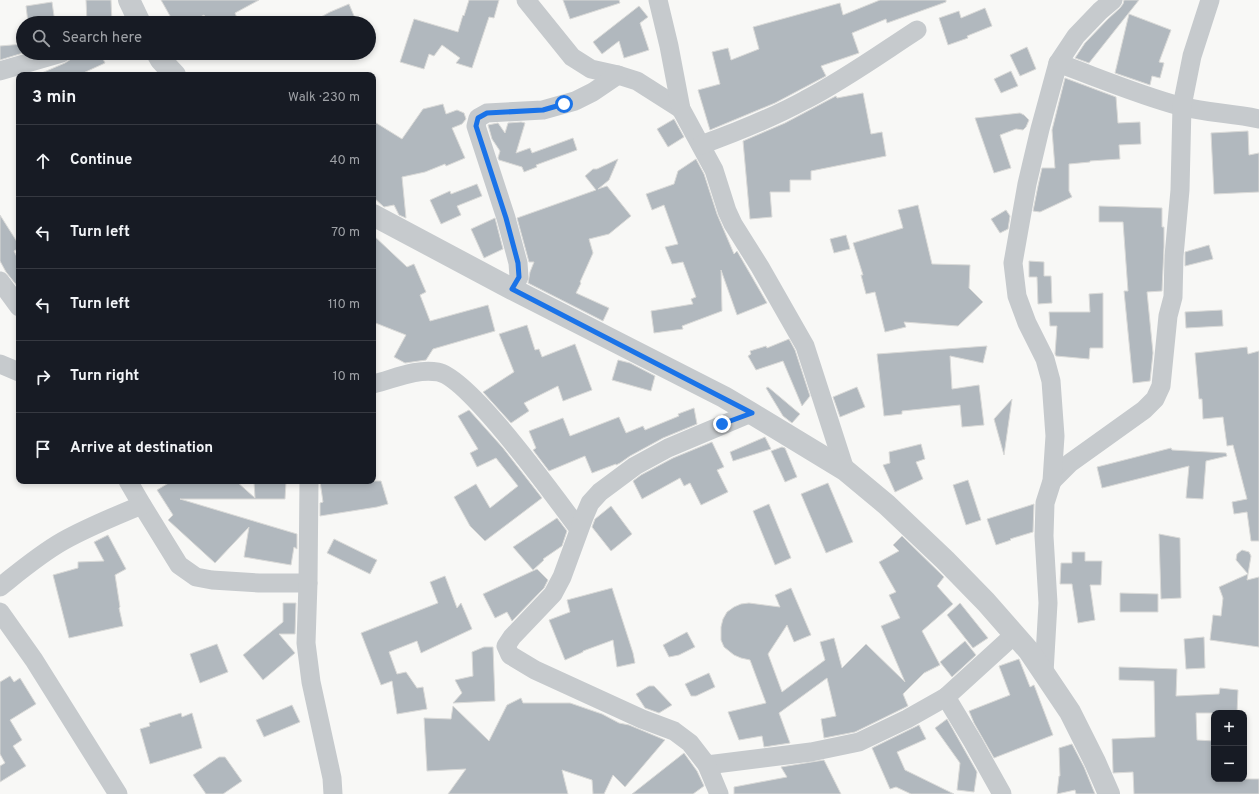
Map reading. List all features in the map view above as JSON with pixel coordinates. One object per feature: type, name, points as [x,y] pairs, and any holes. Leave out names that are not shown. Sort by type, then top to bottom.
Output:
[{"type":"street","points":[[129,0],[137,16]]},
{"type":"street","points":[[526,0],[572,56],[591,69],[637,81],[681,109]]},
{"type":"street","points":[[658,0],[669,46],[681,109],[714,170],[727,211],[733,224],[760,267],[805,346],[845,470]]},
{"type":"street","points":[[1044,673],[1048,603],[1044,536],[1045,503],[1052,481],[1055,436],[1051,381],[1045,359],[1027,323],[1017,296],[1013,263],[1027,184],[1058,63],[1076,36],[1113,0]]},
{"type":"street","points":[[1052,481],[1070,463],[1144,410],[1156,399],[1161,386],[1168,316],[1173,298],[1174,256],[1180,190],[1182,106],[1192,56],[1210,0]]},
{"type":"street","points":[[701,145],[737,132],[805,100],[848,75],[917,30]]},
{"type":"street","points":[[0,71],[38,60]]},
{"type":"street","points":[[161,60],[172,72]]},
{"type":"street","points":[[1058,63],[1148,96],[1182,106],[1259,119]]},
{"type":"street","points":[[512,289],[519,277],[518,263],[506,218],[476,126],[478,118],[487,113],[543,110],[574,101],[594,92],[618,75]]},
{"type":"street","points":[[376,217],[512,289],[752,413],[845,470],[887,505],[945,560],[986,602],[1029,651],[1070,712],[1109,794]]},
{"type":"street","points":[[0,281],[16,303]]},
{"type":"street","points":[[0,364],[16,371]]},
{"type":"street","points":[[376,383],[410,373],[426,372],[440,372],[454,380],[493,418],[579,529]]},
{"type":"street","points":[[719,794],[707,765],[690,743],[674,731],[642,719],[535,670],[510,655],[506,646],[512,637],[553,594],[562,577],[579,529],[590,504],[600,492],[635,466],[668,448],[752,413]]},
{"type":"street","points":[[130,484],[179,565],[196,577],[212,580],[259,583],[308,583]]},
{"type":"street","points":[[309,484],[306,643],[317,711],[332,778],[333,794]]},
{"type":"street","points":[[0,587],[27,565],[62,542],[104,521],[142,505]]},
{"type":"street","points":[[0,612],[34,660],[118,794]]},
{"type":"street","points":[[707,765],[811,752],[859,742],[907,719],[946,697],[1015,634]]},
{"type":"street","points":[[946,697],[1002,794]]},
{"type":"building","points":[[86,0],[111,0],[112,16],[87,16]]},
{"type":"building","points":[[161,0],[259,0],[235,13],[236,16],[170,16]]},
{"type":"building","points":[[469,0],[499,0],[494,18],[489,17],[472,68],[456,63],[460,58],[442,45],[434,56],[429,54],[424,69],[400,62],[414,19],[458,32]]},
{"type":"building","points":[[563,0],[619,0],[620,3],[570,19]]},
{"type":"building","points":[[880,0],[946,0],[946,2],[887,23],[886,19],[852,33],[859,53],[821,66],[826,76],[775,103],[710,130],[698,90],[720,84],[712,52],[728,48],[731,60],[759,49],[753,27],[840,3],[843,15]]},
{"type":"building","points":[[1124,0],[1139,0],[1089,63],[1075,58],[1085,43],[1120,8]]},
{"type":"building","points":[[52,2],[54,16],[27,16],[26,6]]},
{"type":"building","points":[[349,4],[354,16],[323,16]]},
{"type":"building","points":[[639,6],[648,17],[640,23],[649,50],[624,58],[619,41],[602,54],[593,42]]},
{"type":"building","points":[[985,8],[992,26],[967,36],[968,38],[948,45],[939,18],[959,11],[961,18]]},
{"type":"building","points":[[1129,14],[1171,30],[1159,62],[1164,63],[1160,78],[1152,76],[1150,85],[1115,73]]},
{"type":"building","points":[[16,45],[16,55],[0,60],[0,46]]},
{"type":"building","points":[[1027,47],[1036,69],[1020,76],[1010,55]]},
{"type":"building","points":[[70,60],[104,60],[105,63],[86,72],[44,72]]},
{"type":"building","points":[[1011,71],[1018,86],[1001,93],[994,79]]},
{"type":"building","points":[[1065,78],[1116,97],[1118,123],[1140,122],[1141,144],[1119,145],[1120,159],[1069,164],[1069,191],[1072,197],[1040,212],[1033,211],[1042,168],[1055,168],[1052,130]]},
{"type":"building","points":[[863,93],[871,134],[882,132],[886,156],[811,171],[811,180],[790,180],[790,192],[770,192],[772,217],[750,219],[743,141],[785,123],[836,96],[837,98]]},
{"type":"building","points":[[443,104],[446,114],[457,110],[464,113],[466,119],[462,124],[452,128],[465,158],[446,166],[445,164],[425,172],[402,177],[406,218],[399,215],[394,205],[384,207],[376,200],[376,123],[402,139],[423,109]]},
{"type":"building","points":[[1020,113],[1029,120],[1026,127],[1023,130],[1016,129],[1000,135],[1011,168],[994,173],[975,118]]},
{"type":"building","points":[[674,119],[684,137],[668,147],[657,129]]},
{"type":"building","points":[[498,123],[505,133],[508,123],[525,123],[516,153],[530,148],[532,153],[573,138],[577,150],[536,165],[537,167],[524,172],[522,167],[499,160],[498,158],[500,151],[492,139],[488,125]]},
{"type":"building","points":[[1248,131],[1249,155],[1259,153],[1259,192],[1214,194],[1211,133]]},
{"type":"building","points":[[618,159],[609,180],[598,189],[607,186],[631,216],[609,234],[589,239],[593,253],[576,293],[609,308],[603,321],[528,283],[534,262],[529,262],[517,218],[596,190],[585,176],[593,169],[597,169]]},
{"type":"building","points":[[696,159],[704,174],[717,214],[734,254],[737,251],[767,303],[737,315],[721,270],[722,311],[682,326],[683,329],[654,333],[651,311],[693,304],[691,299],[696,297],[683,262],[672,264],[665,247],[678,244],[664,205],[652,210],[646,194],[674,184],[678,171]]},
{"type":"building","points":[[477,184],[482,196],[457,206],[461,215],[441,224],[430,200],[450,191],[451,194]]},
{"type":"building","points":[[918,205],[932,264],[970,265],[969,288],[983,302],[958,326],[904,322],[906,327],[885,332],[875,292],[866,294],[861,275],[863,275],[853,243],[903,228],[898,210]]},
{"type":"building","points":[[1099,206],[1162,208],[1164,247],[1162,291],[1147,292],[1153,353],[1150,381],[1133,383],[1124,291],[1128,291],[1123,222],[1099,222]]},
{"type":"building","points":[[1006,210],[1010,216],[1008,229],[1000,233],[991,219]]},
{"type":"building","points":[[0,215],[16,240],[16,250],[14,251],[16,255],[16,284],[6,272],[0,261]]},
{"type":"building","points":[[495,218],[503,249],[484,258],[471,229]]},
{"type":"building","points":[[846,235],[850,249],[834,253],[830,239]]},
{"type":"building","points":[[376,238],[407,267],[414,264],[426,292],[420,295],[430,321],[488,305],[495,331],[433,349],[426,360],[405,363],[394,357],[406,335],[376,323]]},
{"type":"building","points":[[1209,245],[1213,259],[1185,266],[1185,252]]},
{"type":"building","points":[[1029,261],[1044,262],[1044,276],[1051,276],[1052,303],[1038,304],[1037,277],[1029,277]]},
{"type":"building","points":[[1103,293],[1103,348],[1090,348],[1089,359],[1056,356],[1057,326],[1050,326],[1049,312],[1090,312],[1089,294]]},
{"type":"building","points":[[1222,310],[1223,326],[1186,328],[1185,312]]},
{"type":"building","points":[[527,325],[535,350],[539,349],[542,357],[575,344],[592,390],[563,401],[558,386],[524,403],[529,411],[511,423],[483,392],[514,372],[499,334]]},
{"type":"building","points":[[789,339],[795,350],[810,396],[802,406],[783,361],[756,370],[748,356],[751,354],[750,351],[766,346],[767,348]]},
{"type":"building","points":[[987,346],[983,363],[950,356],[952,389],[979,385],[984,425],[962,427],[960,405],[902,411],[902,414],[884,416],[877,354]]},
{"type":"building","points":[[1247,347],[1248,354],[1259,351],[1259,541],[1251,541],[1247,512],[1234,514],[1232,502],[1247,499],[1233,445],[1227,446],[1223,417],[1203,419],[1202,399],[1199,399],[1195,353]]},
{"type":"building","points":[[618,360],[630,363],[655,376],[651,391],[612,380]]},
{"type":"building","points":[[768,387],[800,414],[792,423],[783,416],[766,388]]},
{"type":"building","points":[[857,387],[865,407],[840,417],[833,397]]},
{"type":"building","points":[[1012,399],[1004,455],[994,419]]},
{"type":"building","points":[[694,408],[697,424],[663,438],[616,465],[592,473],[585,456],[549,471],[533,450],[536,448],[529,431],[563,418],[570,436],[619,417],[626,433],[643,426],[645,430]]},
{"type":"building","points":[[469,410],[503,448],[542,498],[485,541],[470,526],[454,497],[476,484],[490,508],[518,486],[496,458],[477,467],[470,453],[478,449],[458,416]]},
{"type":"building","points":[[765,437],[771,449],[733,461],[730,452]]},
{"type":"building","points":[[712,442],[724,467],[717,470],[728,492],[701,505],[690,483],[684,486],[680,478],[642,499],[633,481],[641,475],[673,458]]},
{"type":"building","points":[[921,444],[925,459],[916,462],[923,479],[895,492],[883,465],[890,463],[889,452]]},
{"type":"building","points":[[782,447],[785,448],[797,477],[785,482],[771,451]]},
{"type":"building","points":[[1171,448],[1172,450],[1226,453],[1227,456],[1206,461],[1203,499],[1186,498],[1189,466],[1102,488],[1097,467]]},
{"type":"building","points":[[968,480],[981,520],[966,525],[953,485]]},
{"type":"building","points":[[376,481],[381,481],[388,504],[320,516],[320,503],[323,502],[320,484],[376,484]]},
{"type":"building","points":[[828,483],[853,542],[826,553],[801,494]]},
{"type":"building","points":[[167,484],[239,484],[255,498],[254,484],[286,484],[285,499],[180,499],[297,534],[297,549],[294,547],[291,565],[244,557],[249,527],[215,563],[168,520],[173,515],[157,490]]},
{"type":"building","points":[[769,504],[791,558],[775,565],[753,511]]},
{"type":"building","points":[[1034,504],[1033,532],[996,545],[987,519]]},
{"type":"building","points":[[611,506],[632,534],[611,551],[592,527],[595,519]]},
{"type":"building","points":[[557,518],[567,531],[562,546],[543,559],[544,560],[533,570],[513,547]]},
{"type":"building","points":[[1159,534],[1180,538],[1181,598],[1161,599]]},
{"type":"building","points":[[108,535],[126,569],[115,575],[123,626],[69,638],[53,575],[78,568],[78,562],[104,561],[94,542]]},
{"type":"building","points":[[902,536],[944,577],[937,586],[953,604],[922,631],[940,665],[924,673],[903,694],[908,706],[855,732],[824,738],[821,719],[836,716],[827,678],[779,713],[790,743],[764,747],[762,736],[739,740],[728,712],[766,703],[750,660],[734,655],[724,647],[721,640],[721,627],[723,619],[727,612],[741,604],[749,603],[780,607],[775,595],[791,588],[811,635],[794,642],[787,625],[768,654],[782,692],[825,660],[820,642],[834,638],[842,668],[866,644],[905,682],[881,626],[900,618],[889,595],[896,592],[879,562],[899,551],[893,545]]},
{"type":"building","points":[[334,539],[377,560],[370,574],[327,553]]},
{"type":"building","points":[[1242,550],[1249,552],[1251,556],[1248,574],[1236,560],[1237,554]]},
{"type":"building","points":[[1072,552],[1085,552],[1085,561],[1102,561],[1101,585],[1090,585],[1095,620],[1078,623],[1072,584],[1060,584],[1061,563],[1072,563]]},
{"type":"building","points":[[537,569],[548,580],[544,588],[512,621],[507,612],[495,618],[483,594]]},
{"type":"building","points":[[1248,574],[1247,580],[1259,577],[1259,647],[1210,640],[1213,615],[1221,616],[1223,598],[1219,587]]},
{"type":"building","points":[[445,576],[457,608],[461,603],[472,629],[421,653],[417,641],[389,652],[397,674],[406,672],[417,688],[423,687],[427,709],[397,714],[392,681],[381,685],[361,633],[438,603],[430,582]]},
{"type":"building","points":[[612,588],[635,663],[617,667],[613,640],[583,651],[565,660],[549,620],[570,612],[567,600]]},
{"type":"building","points":[[1120,593],[1158,594],[1158,612],[1120,612]]},
{"type":"building","points":[[283,603],[296,603],[295,634],[279,634],[295,653],[263,680],[243,655],[283,622]]},
{"type":"building","points":[[960,603],[988,638],[973,648],[947,615]]},
{"type":"building","points":[[687,632],[695,647],[679,655],[669,657],[663,645]]},
{"type":"building","points":[[1204,637],[1205,668],[1186,669],[1184,639]]},
{"type":"building","points":[[965,641],[976,655],[952,677],[940,662]]},
{"type":"building","points":[[217,644],[228,672],[200,683],[190,654]]},
{"type":"building","points":[[484,647],[493,647],[495,701],[453,703],[462,693],[455,680],[473,676],[472,652]]},
{"type":"building","points":[[1019,659],[1030,687],[1034,685],[1053,735],[994,758],[974,723],[969,711],[1010,695],[999,666]]},
{"type":"building","points":[[1119,667],[1177,669],[1176,696],[1219,694],[1220,688],[1238,690],[1237,710],[1211,710],[1211,713],[1196,713],[1197,740],[1211,741],[1211,782],[1247,782],[1247,779],[1259,779],[1259,794],[1134,794],[1133,772],[1113,773],[1112,739],[1155,737],[1154,681],[1119,680]]},
{"type":"building","points":[[709,673],[715,687],[696,696],[691,696],[685,684]]},
{"type":"building","points":[[10,676],[14,682],[20,678],[36,704],[10,720],[22,740],[13,746],[26,766],[0,782],[0,766],[5,763],[0,754],[0,682]]},
{"type":"building","points":[[649,686],[654,686],[672,705],[659,713],[645,708],[636,694]]},
{"type":"building","points":[[521,698],[523,703],[570,703],[602,714],[619,723],[629,725],[665,740],[625,787],[613,775],[604,794],[593,794],[592,780],[562,770],[568,794],[448,794],[466,769],[427,771],[424,718],[451,719],[453,706],[489,741],[507,705]]},
{"type":"building","points":[[292,705],[300,722],[264,737],[256,720]]},
{"type":"building","points":[[181,713],[182,717],[192,713],[202,748],[150,764],[140,729],[150,726],[149,723]]},
{"type":"building","points":[[947,719],[977,772],[974,792],[957,790],[960,763],[935,728]]},
{"type":"building","points":[[919,725],[926,739],[897,752],[905,770],[954,794],[911,794],[896,787],[890,789],[872,748]]},
{"type":"building","points":[[1072,744],[1084,767],[1095,794],[1076,794],[1075,790],[1057,794],[1060,776],[1059,748]]},
{"type":"building","points":[[684,753],[697,771],[704,786],[693,794],[632,794]]},
{"type":"building","points":[[219,757],[225,757],[242,781],[223,794],[206,794],[193,775]]},
{"type":"building","points":[[824,760],[841,794],[734,794],[734,787],[787,777],[781,767]]},
{"type":"route","points":[[564,104],[543,110],[487,113],[478,118],[476,126],[506,218],[518,263],[519,277],[512,289],[575,320],[752,413],[722,424]]}]
